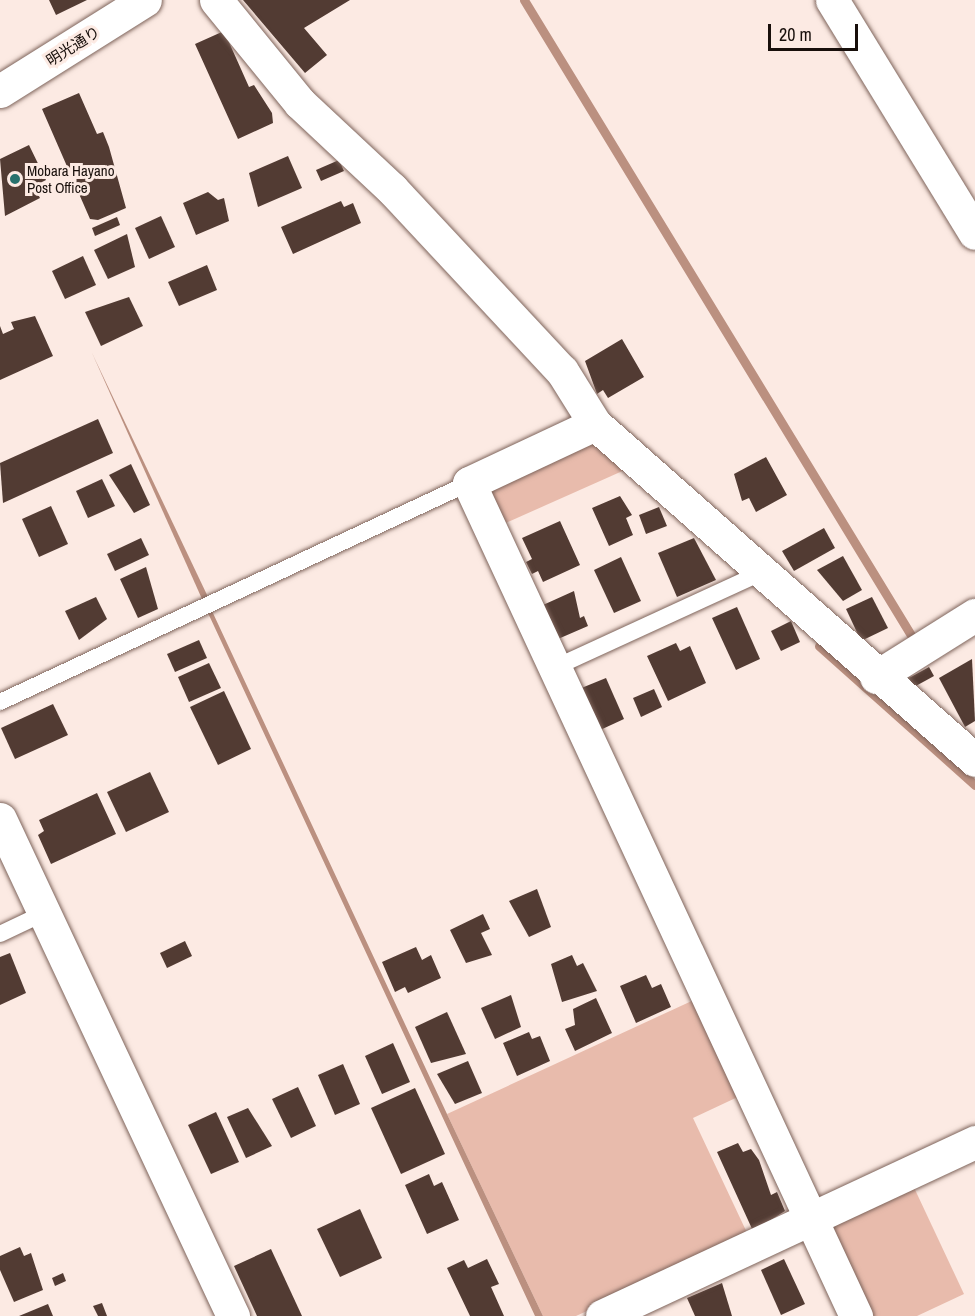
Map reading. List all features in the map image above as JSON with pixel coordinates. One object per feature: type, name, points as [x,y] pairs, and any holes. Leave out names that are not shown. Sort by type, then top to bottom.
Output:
[{"type":"street","name":"明光通り","points":[[0,91],[145,0]]},
{"type":"street","points":[[216,0],[300,103],[392,189],[562,371],[595,424],[876,677],[975,760]]},
{"type":"street","points":[[832,0],[975,233]]},
{"type":"street","points":[[595,424],[469,483],[856,1316]]},
{"type":"street","points":[[876,677],[975,615]]},
{"type":"street","points":[[0,819],[233,1316]]},
{"type":"street","points":[[602,1316],[975,1142]]},
{"type":"lane","points":[[0,702],[469,483]]},
{"type":"lane","points":[[554,668],[760,573]]},
{"type":"lane","points":[[0,934],[44,913]]},
{"type":"shaded area","points":[[92,353],[208,597],[202,599]]},
{"type":"shaded area","points":[[591,433],[627,469],[499,526],[484,485]]},
{"type":"shaded area","points":[[212,611],[543,1316],[535,1316],[208,613]]},
{"type":"shaded area","points":[[696,999],[742,1095],[693,1118],[749,1237],[576,1316],[543,1316],[447,1114]]},
{"type":"shaded area","points":[[910,1179],[964,1294],[917,1316],[868,1316],[822,1221]]},
{"type":"building","points":[[49,0],[87,0],[56,15]]},
{"type":"building","points":[[243,0],[350,0],[304,28],[327,55],[305,73]]},
{"type":"building","points":[[224,31],[249,87],[254,85],[272,113],[273,123],[238,139],[195,44]]},
{"type":"building","points":[[79,93],[97,134],[103,132],[126,208],[98,220],[90,219],[42,109]]},
{"type":"building","points":[[29,145],[46,180],[34,186],[40,198],[5,216],[0,159]]},
{"type":"building","points":[[288,156],[302,188],[258,207],[249,173]]},
{"type":"building","points":[[339,160],[344,171],[321,181],[316,170]]},
{"type":"building","points":[[208,192],[218,200],[224,198],[229,221],[196,235],[183,203]]},
{"type":"building","points":[[341,201],[344,207],[353,203],[361,223],[293,254],[281,227]]},
{"type":"building","points":[[161,216],[175,247],[149,259],[135,228]]},
{"type":"building","points":[[117,217],[120,225],[95,236],[92,228]]},
{"type":"building","points":[[127,234],[135,267],[108,279],[94,250]]},
{"type":"building","points":[[83,256],[96,285],[65,299],[52,271]]},
{"type":"building","points":[[207,265],[217,290],[179,306],[168,282]]},
{"type":"building","points":[[129,297],[143,326],[101,346],[85,312]]},
{"type":"building","points":[[35,316],[53,356],[0,380],[0,326],[3,334],[14,329],[11,322]]},
{"type":"building","points":[[622,339],[644,377],[608,398],[603,390],[597,394],[585,361]]},
{"type":"building","points":[[98,419],[113,453],[3,503],[0,463]]},
{"type":"building","points":[[766,457],[787,495],[756,512],[749,498],[742,501],[734,474]]},
{"type":"building","points":[[131,464],[150,505],[134,513],[109,475]]},
{"type":"building","points":[[102,479],[115,506],[88,518],[76,491]]},
{"type":"building","points":[[620,496],[632,515],[626,518],[633,535],[609,546],[592,508]]},
{"type":"building","points":[[51,506],[68,544],[39,557],[22,519]]},
{"type":"building","points":[[659,507],[667,526],[646,534],[639,515]]},
{"type":"building","points":[[560,521],[580,565],[543,582],[538,571],[532,574],[526,562],[532,559],[522,538]]},
{"type":"building","points":[[824,528],[835,548],[794,571],[782,551]]},
{"type":"building","points":[[141,538],[149,555],[115,571],[107,554]]},
{"type":"building","points":[[694,538],[716,580],[677,597],[658,553]]},
{"type":"building","points":[[843,556],[862,590],[843,601],[817,570]]},
{"type":"building","points":[[621,557],[641,601],[614,613],[594,570]]},
{"type":"building","points":[[146,567],[158,609],[138,618],[120,579]]},
{"type":"building","points":[[574,591],[580,618],[584,616],[588,626],[558,639],[543,605]]},
{"type":"building","points":[[96,597],[107,619],[79,640],[65,611]]},
{"type":"building","points":[[872,597],[888,628],[861,641],[846,609]]},
{"type":"building","points":[[737,607],[760,659],[736,670],[712,618]]},
{"type":"building","points":[[791,621],[800,642],[781,651],[771,631]]},
{"type":"building","points":[[199,640],[207,658],[175,672],[167,654]]},
{"type":"building","points":[[676,643],[680,651],[690,646],[706,683],[668,701],[647,656]]},
{"type":"building","points":[[972,659],[975,721],[965,727],[939,678]]},
{"type":"building","points":[[209,663],[221,688],[189,702],[178,677]]},
{"type":"building","points":[[929,667],[934,676],[914,687],[909,678]]},
{"type":"building","points":[[606,678],[624,719],[598,731],[579,689]]},
{"type":"building","points":[[654,689],[662,707],[641,717],[633,698]]},
{"type":"building","points":[[224,691],[251,749],[218,765],[190,707]]},
{"type":"building","points":[[53,704],[68,735],[15,759],[1,728]]},
{"type":"building","points":[[150,772],[169,812],[126,832],[107,792]]},
{"type":"building","points":[[97,793],[116,834],[51,864],[38,835],[44,831],[39,820]]},
{"type":"building","points":[[537,889],[551,927],[529,937],[509,901]]},
{"type":"building","points":[[483,914],[490,929],[481,933],[492,955],[466,963],[450,930]]},
{"type":"building","points":[[185,941],[192,956],[167,968],[160,953]]},
{"type":"building","points":[[416,947],[422,960],[431,955],[441,978],[408,993],[405,987],[395,992],[382,962]]},
{"type":"building","points":[[10,953],[26,993],[0,1005],[0,957]]},
{"type":"building","points":[[572,955],[577,966],[583,963],[597,991],[562,1002],[551,964]]},
{"type":"building","points":[[646,975],[652,988],[661,984],[671,1007],[636,1023],[620,986]]},
{"type":"building","points":[[511,995],[521,1027],[495,1039],[481,1008]]},
{"type":"building","points":[[596,998],[612,1033],[575,1051],[565,1029],[575,1025],[573,1009]]},
{"type":"building","points":[[447,1012],[466,1054],[431,1063],[415,1027]]},
{"type":"building","points":[[529,1032],[532,1039],[540,1036],[550,1061],[517,1076],[503,1043]]},
{"type":"building","points":[[393,1043],[410,1082],[382,1094],[365,1056]]},
{"type":"building","points":[[468,1061],[482,1093],[455,1104],[437,1074]]},
{"type":"building","points":[[343,1064],[360,1104],[335,1115],[318,1075]]},
{"type":"building","points":[[298,1087],[316,1126],[291,1138],[272,1099]]},
{"type":"building","points":[[415,1088],[445,1154],[401,1174],[371,1108]]},
{"type":"building","points":[[248,1108],[272,1146],[246,1158],[227,1117]]},
{"type":"building","points":[[216,1112],[239,1162],[211,1174],[188,1125]]},
{"type":"building","points":[[738,1143],[743,1152],[751,1149],[759,1160],[771,1195],[777,1192],[785,1211],[753,1231],[717,1152]]},
{"type":"building","points":[[429,1174],[434,1186],[442,1182],[459,1220],[427,1234],[405,1185]]},
{"type":"building","points":[[360,1209],[382,1258],[340,1277],[317,1229]]},
{"type":"building","points":[[20,1247],[24,1256],[31,1253],[43,1290],[14,1302],[0,1270],[0,1256]]},
{"type":"building","points":[[271,1249],[302,1316],[257,1316],[234,1266]]},
{"type":"building","points":[[487,1259],[499,1284],[491,1287],[504,1316],[470,1316],[447,1268],[464,1260],[468,1268]]},
{"type":"building","points":[[784,1259],[805,1304],[781,1315],[761,1270]]},
{"type":"building","points":[[63,1273],[66,1281],[55,1286],[52,1278]]},
{"type":"building","points":[[722,1283],[732,1316],[695,1316],[687,1298]]},
{"type":"building","points":[[102,1303],[107,1316],[98,1316],[93,1306]]},
{"type":"building","points":[[48,1304],[53,1316],[19,1316]]},
{"type":"waterway","points":[[524,0],[911,635]]},
{"type":"waterway","points":[[819,646],[975,785]]},
{"type":"place","name":"Mobara Hayano Post Office","points":[[15,179]]}]
